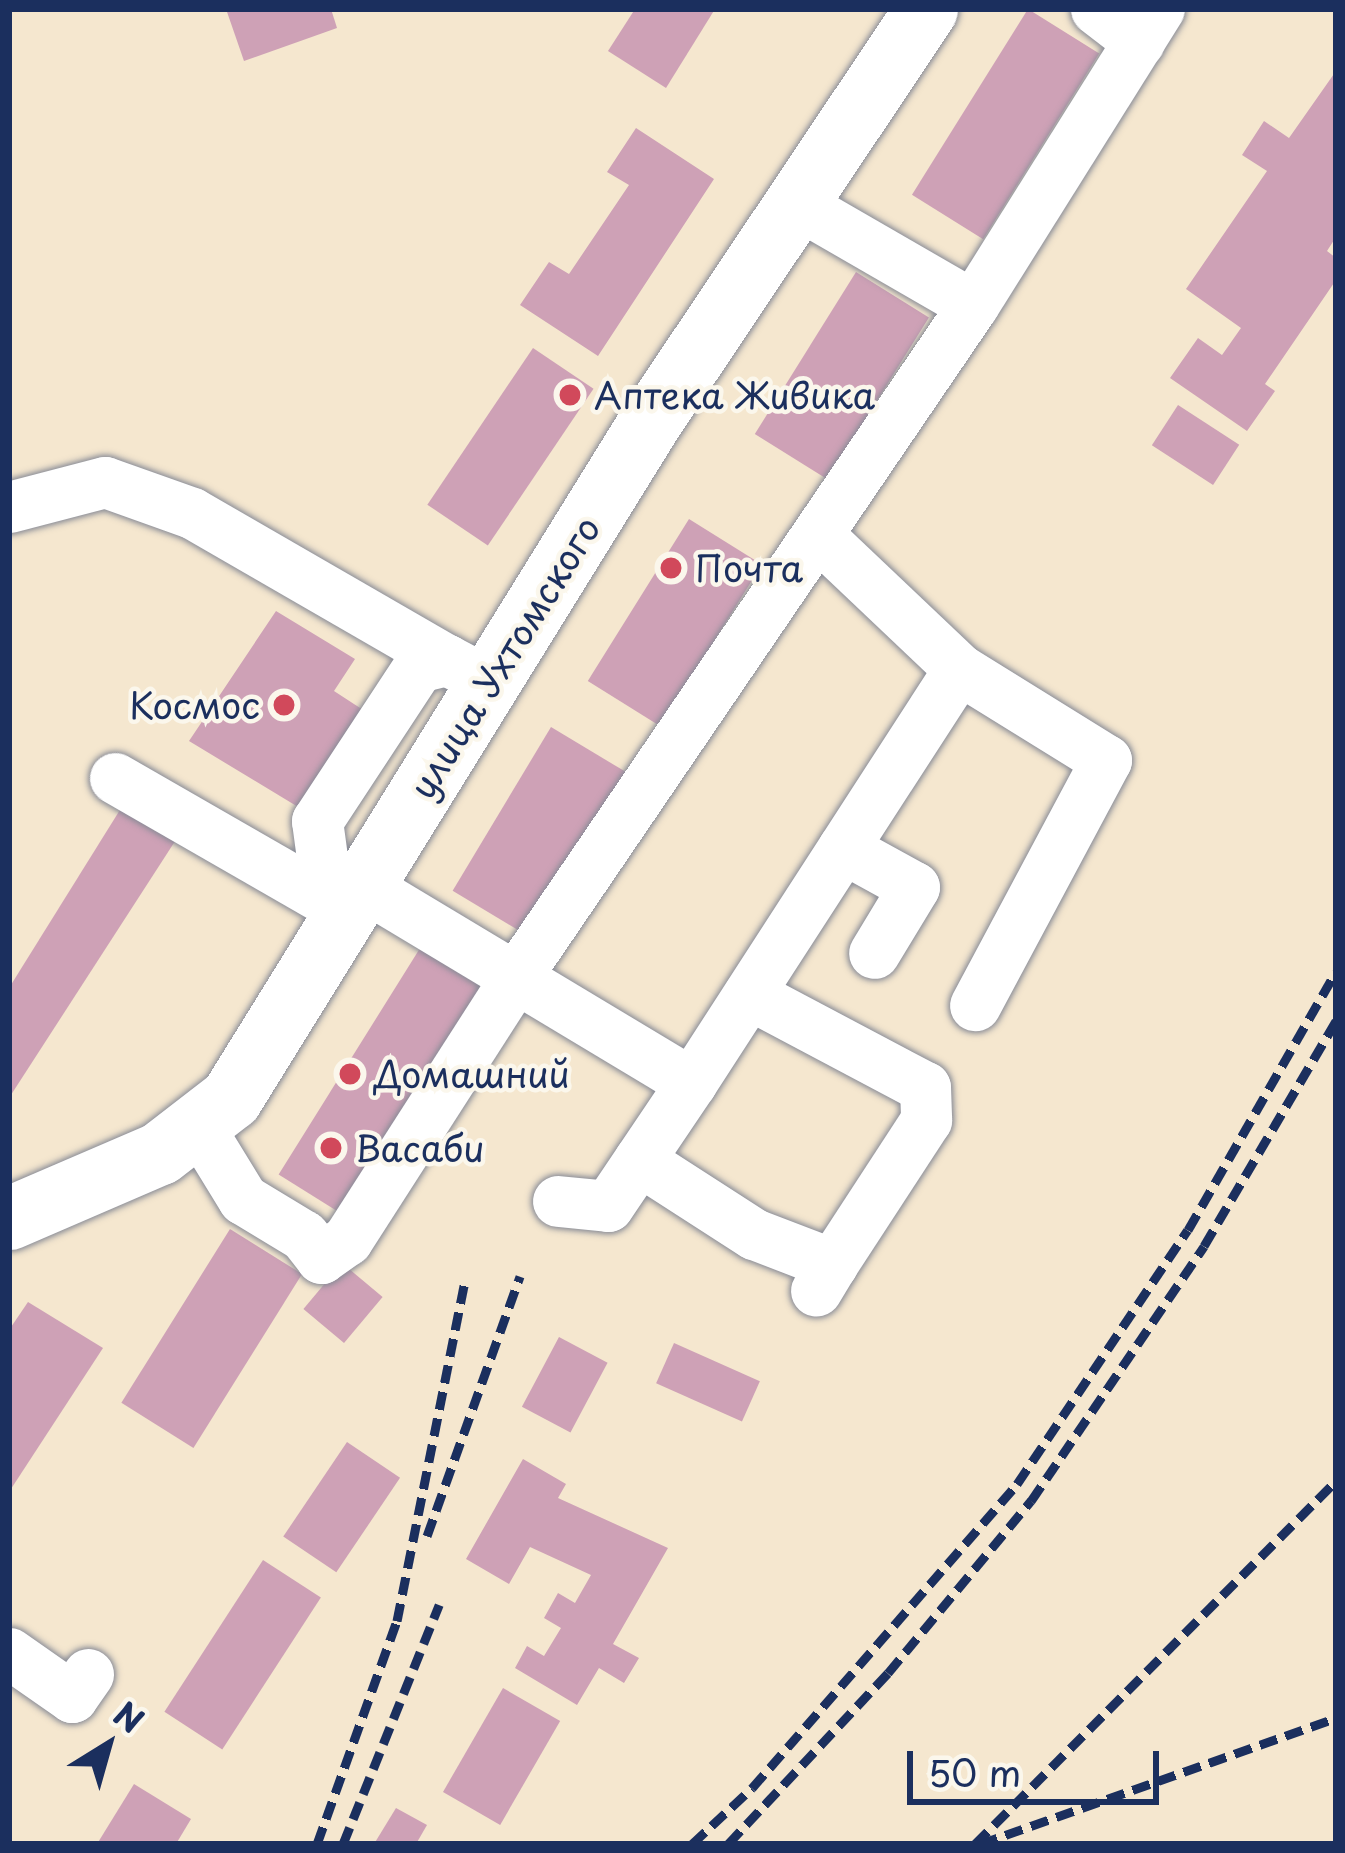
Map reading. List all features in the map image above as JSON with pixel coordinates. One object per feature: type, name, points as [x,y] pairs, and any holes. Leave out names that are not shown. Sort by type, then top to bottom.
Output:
[{"type":"main road","name":"улица Ухтомского","points":[[9,1217],[160,1153],[231,1098],[346,899],[468,672],[926,9]]},
{"type":"lane","points":[[197,1124],[244,1199],[304,1236],[321,1258],[347,1240],[517,975],[973,305],[1149,25],[1096,9]]},
{"type":"lane","points":[[796,203],[973,305]]},
{"type":"lane","points":[[9,507],[105,482],[192,513],[468,672]]},
{"type":"lane","points":[[818,535],[959,669],[1106,760],[975,1005]]},
{"type":"lane","points":[[558,1201],[608,1206],[959,669]]},
{"type":"lane","points":[[115,778],[346,899],[517,975],[691,1083]]},
{"type":"lane","points":[[843,848],[922,873],[874,953]]},
{"type":"lane","points":[[639,1160],[824,1278],[926,1120],[925,1087],[748,994]]},
{"type":"lane","points":[[9,1653],[72,1697],[88,1674]]},
{"type":"building","points":[[226,9],[331,9],[337,28],[244,61]]},
{"type":"building","points":[[635,9],[715,9],[666,88],[608,51]]},
{"type":"building","points":[[1028,9],[1099,54],[983,239],[912,195]]},
{"type":"building","points":[[1336,71],[1336,237],[1327,251],[1336,258],[1336,280],[1265,384],[1275,391],[1247,431],[1170,378],[1198,338],[1222,355],[1241,328],[1186,289],[1267,171],[1242,155],[1264,121],[1289,138]]},
{"type":"building","points":[[636,128],[714,179],[598,356],[520,305],[549,262],[569,274],[629,185],[607,172]]},
{"type":"building","points":[[856,272],[929,318],[828,480],[755,434]]},
{"type":"building","points":[[533,348],[594,389],[488,546],[427,505]]},
{"type":"building","points":[[1178,405],[1239,445],[1213,485],[1152,445]]},
{"type":"building","points":[[689,519],[762,565],[661,727],[588,681]]},
{"type":"building","name":"Космос","points":[[276,611],[355,659],[334,691],[377,719],[313,816],[189,741]]},
{"type":"building","points":[[551,727],[626,772],[527,936],[453,891]]},
{"type":"building","points":[[128,797],[181,832],[9,1098],[9,988]]},
{"type":"building","points":[[427,937],[497,981],[349,1218],[279,1174]]},
{"type":"building","points":[[230,1229],[302,1274],[193,1448],[121,1403]]},
{"type":"building","points":[[342,1263],[383,1297],[344,1343],[303,1309]]},
{"type":"building","points":[[28,1302],[103,1348],[9,1492],[9,1330]]},
{"type":"building","points":[[559,1337],[608,1363],[570,1433],[522,1407]]},
{"type":"building","points":[[674,1343],[760,1381],[742,1421],[656,1383]]},
{"type":"building","points":[[347,1442],[400,1478],[336,1572],[283,1537]]},
{"type":"building","points":[[523,1459],[566,1484],[558,1498],[668,1548],[613,1644],[639,1658],[624,1683],[599,1668],[577,1705],[515,1668],[527,1646],[544,1656],[561,1628],[544,1618],[558,1593],[575,1603],[591,1575],[530,1547],[509,1584],[466,1559]]},
{"type":"building","points":[[263,1560],[321,1598],[222,1749],[164,1712]]},
{"type":"building","points":[[503,1688],[560,1721],[500,1825],[443,1792]]},
{"type":"building","points":[[134,1784],[191,1819],[176,1844],[97,1844]]},
{"type":"building","points":[[396,1808],[427,1825],[416,1844],[374,1844]]},
{"type":"railway","points":[[692,1844],[752,1788],[1017,1484],[1188,1230],[1336,972]]},
{"type":"railway","points":[[728,1844],[888,1673],[1031,1501],[1204,1246],[1336,1021]]},
{"type":"railway","points":[[427,1536],[520,1276]]},
{"type":"railway","points":[[317,1844],[397,1621],[464,1285]]},
{"type":"railway","points":[[975,1844],[1336,1481]]},
{"type":"railway","points":[[343,1844],[439,1605]]},
{"type":"railway","points":[[980,1844],[1336,1718]]},
{"type":"place","name":"Аптека Живика","points":[[570,395]]},
{"type":"place","name":"Почта","points":[[671,568]]},
{"type":"place","name":"Космос","points":[[284,705]]},
{"type":"place","name":"Домашний","points":[[350,1074]]},
{"type":"place","name":"Васаби","points":[[331,1148]]}]
